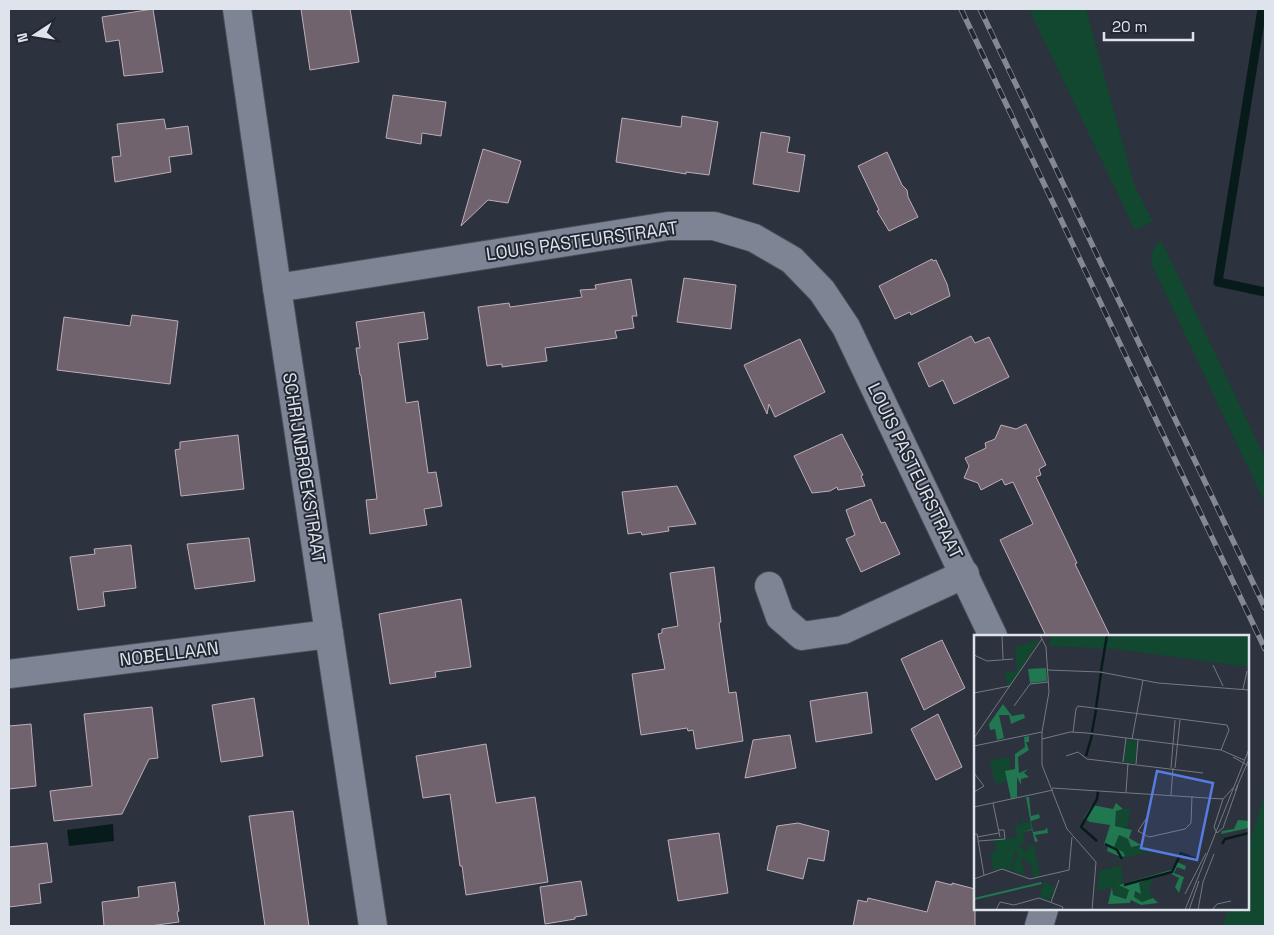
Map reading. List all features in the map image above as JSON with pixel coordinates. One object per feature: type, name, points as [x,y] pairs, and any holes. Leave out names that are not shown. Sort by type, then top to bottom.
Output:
[{"type":"street","name":"SCHRIJNBROEKSTRAAT","points":[[237,9],[373,926]]},
{"type":"street","name":"LOUIS PASTEURSTRAAT","points":[[277,288],[668,226],[714,226],[754,238],[792,260],[822,291],[846,328],[993,635]]},
{"type":"street","name":"LOUIS PASTEURSTRAAT","points":[[769,586],[780,617],[802,636],[843,630],[965,574]]},
{"type":"street","name":"NOBELLAAN","points":[[9,674],[329,634]]},
{"type":"street","points":[[1039,926],[1044,910]]},
{"type":"green space","points":[[1029,9],[1086,9],[1136,189],[1153,221],[1135,230]]},
{"type":"green space","points":[[1161,240],[1265,458],[1265,503],[1151,263],[1153,250]]},
{"type":"green space","points":[[1265,792],[1265,926],[1223,926],[1228,910],[1249,910],[1249,844]]},
{"type":"shaded area","points":[[113,824],[114,841],[69,846],[67,830]]},
{"type":"building","points":[[153,9],[163,72],[124,76],[119,40],[106,42],[102,17]]},
{"type":"building","points":[[301,9],[350,9],[359,62],[310,70]]},
{"type":"building","points":[[393,95],[446,102],[441,136],[422,133],[421,144],[386,138]]},
{"type":"building","points":[[682,116],[718,122],[709,175],[686,172],[686,174],[616,162],[622,118],[681,127]]},
{"type":"building","points":[[164,119],[166,129],[188,126],[192,154],[169,157],[171,172],[115,182],[112,157],[121,156],[117,124]]},
{"type":"building","points":[[761,132],[790,137],[787,152],[805,155],[799,192],[753,184]]},
{"type":"building","points":[[483,149],[521,161],[508,203],[488,200],[461,226]]},
{"type":"building","points":[[887,152],[902,185],[907,190],[908,197],[918,217],[889,231],[877,211],[879,210],[858,166]]},
{"type":"building","points":[[932,259],[933,261],[936,260],[947,284],[950,296],[911,315],[910,312],[895,319],[879,286]]},
{"type":"building","points":[[684,278],[736,285],[731,329],[677,322]]},
{"type":"building","points":[[631,279],[637,316],[632,316],[634,328],[615,331],[617,338],[545,348],[547,361],[502,367],[502,364],[487,366],[478,307],[509,303],[510,307],[582,297],[580,290],[596,289],[595,285]]},
{"type":"building","points":[[424,312],[428,339],[398,343],[406,403],[418,401],[428,473],[436,472],[442,506],[424,509],[427,525],[370,534],[366,500],[377,499],[356,348],[360,348],[356,322]]},
{"type":"building","points":[[132,315],[178,321],[170,384],[57,370],[64,317],[130,326]]},
{"type":"building","points":[[971,336],[975,343],[989,337],[1009,377],[954,404],[943,380],[929,387],[918,363]]},
{"type":"building","points":[[800,339],[825,392],[775,417],[769,404],[767,414],[744,365]]},
{"type":"building","points":[[1026,424],[1046,465],[1039,469],[1041,475],[1036,477],[1110,635],[1046,635],[1000,540],[1033,524],[1013,482],[1005,485],[1002,479],[981,490],[978,483],[964,478],[969,466],[965,458],[986,448],[985,443],[995,439],[1001,425],[1016,429]]},
{"type":"building","points":[[842,434],[863,475],[861,476],[865,486],[838,490],[837,487],[830,491],[812,493],[794,456]]},
{"type":"building","points":[[238,435],[244,489],[181,496],[175,450],[180,449],[180,442]]},
{"type":"building","points":[[677,486],[696,524],[668,527],[669,531],[642,535],[641,532],[628,534],[622,492]]},
{"type":"building","points":[[871,499],[881,523],[885,522],[900,554],[861,572],[846,539],[855,535],[846,510]]},
{"type":"building","points":[[249,538],[255,581],[195,589],[187,544]]},
{"type":"building","points":[[131,545],[136,588],[103,592],[105,606],[78,610],[70,557],[95,554],[94,549]]},
{"type":"building","points":[[714,567],[721,622],[719,623],[729,693],[736,692],[743,741],[696,749],[693,730],[688,731],[687,728],[641,735],[632,674],[665,669],[658,634],[662,633],[662,629],[678,626],[670,573]]},
{"type":"building","points":[[461,599],[471,667],[435,672],[436,677],[390,684],[379,614]]},
{"type":"building","points":[[942,640],[965,688],[924,710],[901,659]]},
{"type":"building","points":[[867,692],[872,733],[816,742],[810,701]]},
{"type":"building","points":[[254,698],[263,756],[221,762],[212,705]]},
{"type":"building","points":[[152,707],[158,758],[149,759],[122,814],[54,821],[50,791],[92,786],[84,714]]},
{"type":"building","points":[[938,714],[962,767],[936,780],[911,729]]},
{"type":"building","points":[[31,724],[36,786],[9,789],[9,726]]},
{"type":"building","points":[[790,735],[796,768],[745,778],[753,740]]},
{"type":"building","points":[[486,744],[496,803],[535,797],[548,882],[466,895],[450,794],[423,798],[416,756]]},
{"type":"building","points":[[293,811],[309,926],[265,926],[249,816]]},
{"type":"building","points":[[798,823],[829,831],[824,861],[808,858],[803,879],[767,870],[777,826]]},
{"type":"building","points":[[719,833],[728,893],[678,901],[668,840]]},
{"type":"building","points":[[47,843],[52,882],[39,884],[41,903],[9,907],[9,847]]},
{"type":"building","points":[[581,881],[587,915],[545,924],[540,887]]},
{"type":"building","points":[[936,881],[974,889],[975,926],[853,926],[858,900],[867,902],[868,898],[927,912]]},
{"type":"building","points":[[175,882],[179,922],[150,926],[104,926],[102,902],[139,897],[138,887]]},
{"type":"waterway","points":[[1262,9],[1218,282],[1265,292]]},
{"type":"railway","points":[[961,9],[1265,649]]},
{"type":"railway","points":[[980,9],[1265,608]]}]
